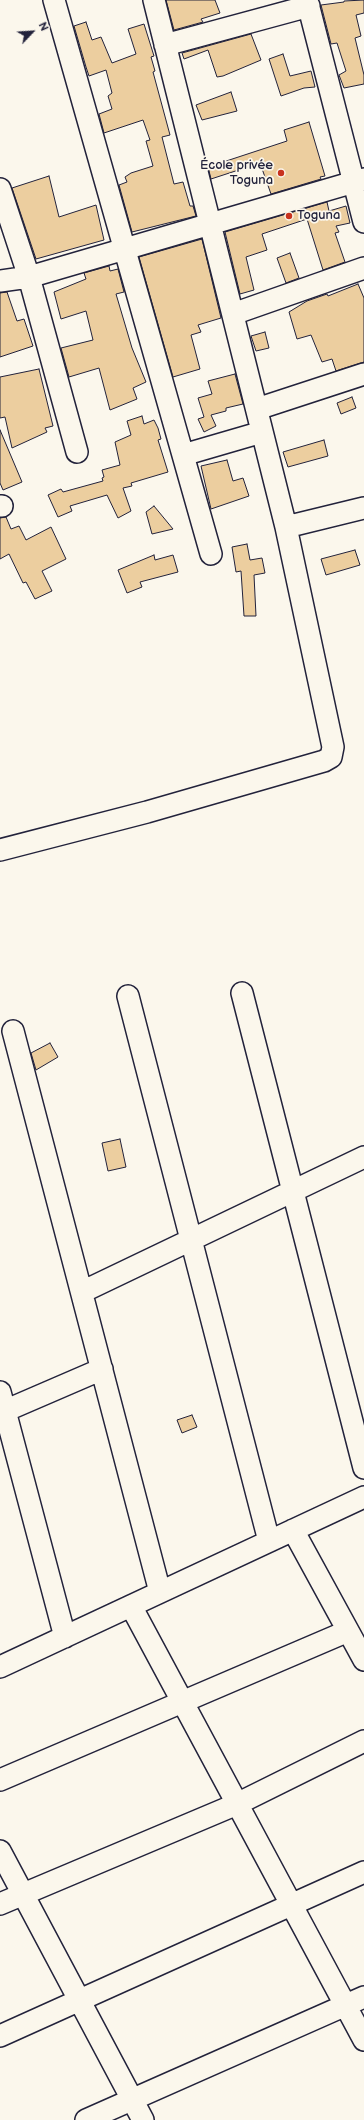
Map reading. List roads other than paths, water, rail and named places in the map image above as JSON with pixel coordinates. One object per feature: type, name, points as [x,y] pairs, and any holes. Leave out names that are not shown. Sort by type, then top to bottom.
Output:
[{"type":"street","points":[[54,0],[211,554]]},
{"type":"street","points":[[0,850],[147,812],[324,761],[331,757],[334,747],[286,527],[154,0]]},
{"type":"street","points":[[165,45],[308,3],[359,180],[364,222]]},
{"type":"street","points":[[0,280],[29,277],[359,180]]},
{"type":"street","points":[[0,189],[29,277],[77,452]]},
{"type":"street","points":[[233,314],[364,268]]},
{"type":"street","points":[[257,409],[364,374]]},
{"type":"street","points":[[183,455],[262,432]]},
{"type":"street","points":[[286,527],[364,508]]},
{"type":"street","points":[[242,993],[364,1468]]},
{"type":"street","points":[[128,996],[269,1541]]},
{"type":"street","points":[[13,1031],[160,1592]]},
{"type":"street","points":[[82,1292],[364,1157]]},
{"type":"street","points":[[65,1637],[2,1405],[102,1369]]},
{"type":"street","points":[[0,1667],[364,1496]]},
{"type":"street","points":[[293,1530],[364,1660]]},
{"type":"street","points":[[131,1606],[364,2040]]},
{"type":"street","points":[[0,1780],[348,1631]]},
{"type":"street","points":[[0,1904],[237,1804],[364,1741]]},
{"type":"street","points":[[0,1851],[144,2120]]},
{"type":"street","points":[[0,2036],[364,1872]]},
{"type":"street","points":[[86,2120],[364,1997]]},
{"type":"place","name":"École privée Toguna","points":[[281,173]]},
{"type":"place","name":"Toguna","points":[[289,216]]}]
